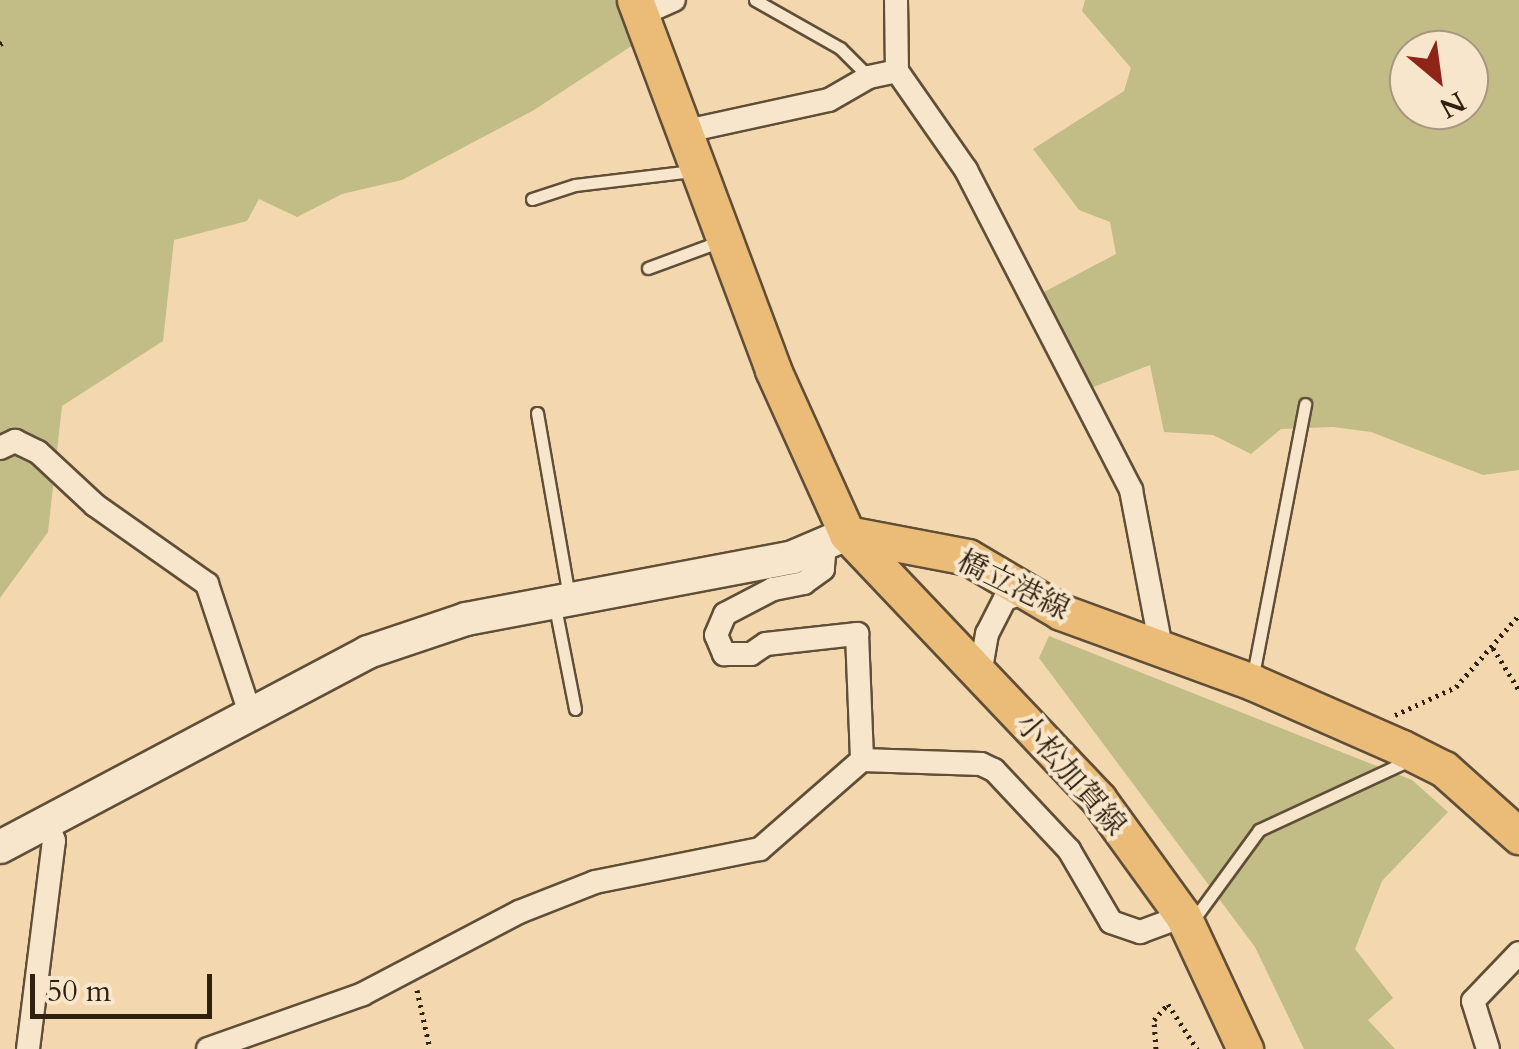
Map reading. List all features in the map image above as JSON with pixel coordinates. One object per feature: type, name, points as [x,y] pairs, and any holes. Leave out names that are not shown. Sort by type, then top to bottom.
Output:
[{"type":"main road","points":[[638,8],[836,539]]},
{"type":"main road","name":"橋立港線","points":[[836,539],[968,557],[1024,594],[1252,682],[1444,769],[1519,836]]},
{"type":"main road","name":"小松加賀線","points":[[836,539],[980,674],[1098,800],[1185,921],[1245,1049]]},
{"type":"street","points":[[638,8],[674,0]]},
{"type":"street","points":[[896,0],[897,71],[966,170],[1131,490],[1161,647]]},
{"type":"street","points":[[682,132],[829,100],[870,76],[897,71]]},
{"type":"street","points":[[0,448],[16,441],[38,452],[82,495],[207,584],[250,710]]},
{"type":"street","points":[[0,847],[250,710],[368,652],[466,619],[793,557],[836,539]]},
{"type":"street","points":[[836,539],[823,568],[804,584],[773,590],[725,614],[716,635],[724,654],[752,654],[766,644],[857,634],[862,760]]},
{"type":"street","points":[[980,674],[987,634],[1004,599],[1024,594]]},
{"type":"street","points":[[208,1049],[413,972],[519,912],[595,882],[760,849],[862,760],[981,764],[994,770],[1068,850],[1112,922],[1140,932],[1185,921]]},
{"type":"street","points":[[28,1049],[54,841],[48,824]]},
{"type":"street","points":[[1488,1049],[1473,1001],[1519,953]]},
{"type":"lane","points":[[755,0],[840,48],[870,76]]},
{"type":"lane","points":[[532,199],[575,186],[696,170]]},
{"type":"lane","points":[[648,268],[722,241]]},
{"type":"lane","points":[[1252,682],[1305,404]]},
{"type":"lane","points":[[538,413],[576,709]]},
{"type":"lane","points":[[1185,921],[1259,830],[1418,756]]},
{"type":"path","points":[[1367,733],[1456,686],[1494,648],[1519,615]]},
{"type":"path","points":[[1494,648],[1519,690]]},
{"type":"path","points":[[413,972],[430,1049]]},
{"type":"path","points":[[1156,1049],[1154,1020],[1168,1004],[1197,1049]]},
{"type":"shaded area","points":[[0,0],[618,0],[633,45],[534,110],[402,180],[342,194],[297,217],[259,199],[247,221],[174,240],[163,341],[62,406],[48,532],[0,598]]},
{"type":"shaded area","points":[[1085,0],[1519,0],[1519,470],[1483,475],[1371,432],[1333,427],[1281,429],[1251,454],[1213,435],[1164,432],[1150,365],[1086,390],[1042,293],[1116,254],[1110,222],[1079,210],[1033,149],[1124,91],[1131,68],[1082,11]]},
{"type":"shaded area","points":[[1049,636],[1412,780],[1448,812],[1382,881],[1355,949],[1393,998],[1368,1020],[1395,1049],[1304,1049],[1255,947],[1039,658]]}]
